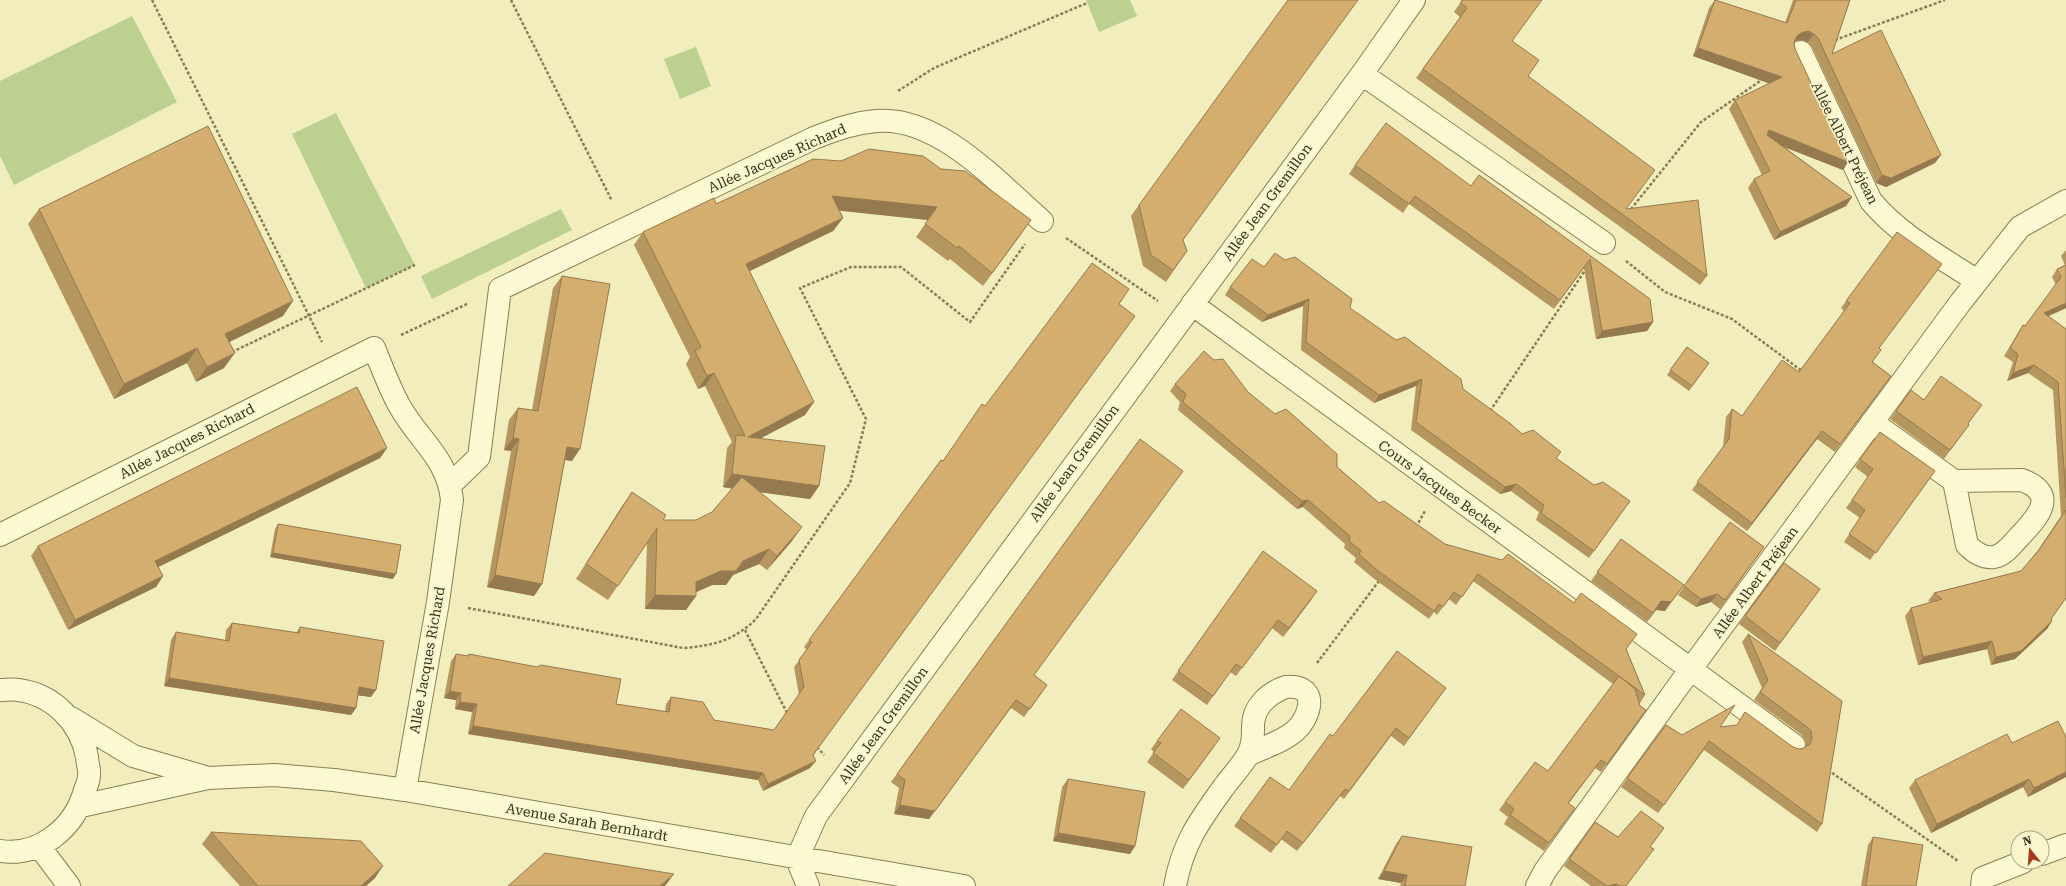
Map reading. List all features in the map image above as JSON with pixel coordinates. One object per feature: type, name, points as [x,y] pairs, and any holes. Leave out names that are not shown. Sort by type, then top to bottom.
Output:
[{"type":"street","name":"Allée Jean Gremillon","points":[[797,859],[816,816],[1362,74],[1414,0]]},
{"type":"street","name":"Allée Albert Préjean","points":[[1801,52],[1872,202],[1882,214],[1897,226],[1977,281]]},
{"type":"street","points":[[1362,74],[1604,243]]},
{"type":"street","name":"Allée Jacques Richard","points":[[500,289],[814,138],[846,125],[877,120],[906,123],[932,134],[962,151],[1042,220]]},
{"type":"street","name":"Allée Albert Préjean","points":[[1537,886],[1545,871],[1690,670],[1977,281],[2020,227],[2066,201]]},
{"type":"street","points":[[450,484],[479,457],[500,289]]},
{"type":"street","name":"Cours Jacques Becker","points":[[1187,310],[1439,487],[1794,745]]},
{"type":"street","name":"Allée Jacques Richard","points":[[0,535],[374,348],[399,405],[445,470],[450,484],[452,500],[438,602],[411,748],[405,790]]},
{"type":"street","points":[[1872,422],[1954,481]]},
{"type":"street","points":[[1175,886],[1179,863],[1187,842],[1199,821],[1248,754],[1253,739],[1253,724],[1259,706],[1271,693],[1287,686],[1299,688],[1307,695],[1310,702],[1309,714],[1297,730],[1281,740],[1248,754]]},
{"type":"street","name":"Avenue Sarah Bernhardt","points":[[0,690],[18,690],[46,698],[68,716],[133,756],[208,778]]},
{"type":"street","name":"Avenue Sarah Bernhardt","points":[[0,851],[10,852],[39,846],[64,830],[81,806],[89,775],[84,744],[68,716]]},
{"type":"street","name":"Avenue Sarah Bernhardt","points":[[81,806],[208,778],[274,775],[334,780],[405,790],[797,859],[964,886]]},
{"type":"street","points":[[2050,851],[2066,845]]},
{"type":"street","points":[[39,846],[68,886]]},
{"type":"street","points":[[797,859],[808,886]]},
{"type":"street","points":[[1982,882],[2010,868]]},
{"type":"path","points":[[152,0],[309,316]]},
{"type":"path","points":[[510,0],[626,228]]},
{"type":"path","points":[[1801,52],[1946,0]]},
{"type":"path","points":[[934,68],[1087,3]]},
{"type":"path","points":[[1488,414],[1604,243],[1701,122],[1764,78]]},
{"type":"path","points":[[438,602],[683,648],[703,647],[722,641],[745,630],[756,619],[850,483],[866,419],[800,288],[851,266],[901,267],[970,322],[1042,220],[1187,310]]},
{"type":"path","points":[[1604,243],[1665,292],[1732,319],[1808,376]]},
{"type":"path","points":[[226,354],[415,265]]},
{"type":"path","points":[[374,348],[500,289]]},
{"type":"path","points":[[1413,532],[1439,487]]},
{"type":"path","points":[[1299,688],[1382,576]]},
{"type":"path","points":[[745,630],[789,717]]},
{"type":"path","points":[[814,744],[824,755],[820,762]]},
{"type":"path","points":[[1794,745],[1982,882]]},
{"type":"green space","points":[[1086,0],[1130,0],[1137,16],[1099,32]]},
{"type":"green space","points":[[132,16],[177,102],[14,185],[0,156],[0,81]]},
{"type":"green space","points":[[696,47],[711,86],[680,99],[664,59]]},
{"type":"green space","points":[[336,113],[415,265],[366,288],[292,134]]},
{"type":"green space","points":[[561,209],[572,230],[432,299],[421,276]]},
{"type":"building","points":[[1288,0],[1358,0],[1183,240],[1187,251],[1173,270],[1151,255],[1139,205]]},
{"type":"building","points":[[1462,0],[1542,0],[1512,41],[1539,60],[1528,76],[1655,170],[1626,209],[1698,200],[1707,276],[1423,69],[1467,8],[1461,3]]},
{"type":"building","points":[[1715,0],[1787,23],[1796,0],[1850,0],[1832,54],[1881,30],[1941,155],[1891,178],[1882,175],[1818,38],[1808,31],[1801,33],[1797,36],[1794,42],[1795,49],[1848,162],[1769,130],[1767,135],[1852,197],[1780,232],[1754,179],[1770,171],[1735,100],[1782,77],[1698,48]]},
{"type":"building","points":[[1386,123],[1471,186],[1479,175],[1650,299],[1653,322],[1602,331],[1590,259],[1560,300],[1415,196],[1409,204],[1355,165]]},
{"type":"building","points":[[208,126],[293,301],[225,334],[235,353],[207,367],[197,348],[124,384],[39,209]]},
{"type":"building","points":[[869,149],[923,156],[941,169],[965,171],[1031,220],[992,273],[959,246],[957,248],[925,224],[937,207],[832,196],[843,218],[746,264],[814,402],[748,437],[825,446],[819,486],[732,474],[736,435],[745,436],[714,373],[707,376],[695,351],[701,347],[643,232],[714,198],[716,204],[813,159],[841,161]]},
{"type":"building","points":[[1897,232],[1942,264],[1879,348],[1881,350],[1872,362],[1891,376],[1840,444],[1822,431],[1752,523],[1697,482],[1729,439],[1732,409],[1742,416],[1782,360],[1799,372],[1850,303],[1846,301]]},
{"type":"building","points":[[1275,253],[1285,260],[1295,257],[1352,299],[1350,308],[1396,340],[1405,337],[1461,379],[1463,389],[1511,424],[1522,434],[1533,430],[1561,452],[1556,458],[1594,485],[1603,482],[1630,501],[1594,551],[1541,513],[1544,505],[1516,484],[1505,487],[1416,422],[1422,379],[1379,395],[1306,342],[1309,299],[1268,315],[1230,287],[1252,259],[1264,267]]},
{"type":"building","points":[[1092,263],[1129,289],[1119,304],[1135,316],[813,755],[816,761],[768,784],[763,773],[473,726],[477,704],[460,702],[461,693],[450,691],[456,654],[469,656],[469,654],[537,667],[541,665],[621,679],[616,704],[669,712],[671,697],[703,702],[714,720],[774,730],[804,687],[799,660],[812,642],[809,640],[941,460],[943,461],[982,404],[985,406]]},
{"type":"building","points":[[2066,265],[2066,303],[2044,313],[2066,329],[2066,498],[2058,382],[2034,365],[2013,373],[2018,354],[2010,348],[2023,325],[2025,326],[2061,277],[2057,269]]},
{"type":"building","points":[[562,276],[610,284],[580,449],[567,447],[542,584],[495,575],[519,439],[513,438],[518,408],[538,411]]},
{"type":"building","points":[[1687,347],[1709,363],[1692,386],[1670,370]]},
{"type":"building","points":[[1204,351],[1214,360],[1223,359],[1248,392],[1275,414],[1286,409],[1337,454],[1337,467],[1379,503],[1384,501],[1445,544],[1502,560],[1508,554],[1574,603],[1581,593],[1637,634],[1626,649],[1645,695],[1478,574],[1462,597],[1454,592],[1443,607],[1439,604],[1434,611],[1378,571],[1359,554],[1361,551],[1349,541],[1350,536],[1308,500],[1302,501],[1183,402],[1186,394],[1175,384]]},
{"type":"building","points":[[1941,376],[1982,405],[1950,450],[1896,411],[1911,390],[1924,400]]},
{"type":"building","points":[[357,387],[387,448],[155,561],[163,576],[75,620],[38,546]]},
{"type":"building","points":[[1880,432],[1935,471],[1876,553],[1849,534],[1865,510],[1852,500],[1873,469],[1860,459]]},
{"type":"building","points":[[1140,439],[1183,471],[1034,675],[1047,685],[1030,709],[1016,700],[935,811],[900,805],[905,780],[897,774]]},
{"type":"building","points":[[742,477],[802,527],[777,556],[769,549],[743,561],[736,571],[721,571],[696,582],[696,596],[655,595],[657,528],[618,586],[586,564],[632,492],[666,515],[663,520],[696,520],[712,512]]},
{"type":"building","points":[[2066,510],[2066,598],[2051,619],[2052,621],[2021,651],[1996,657],[1992,641],[1923,657],[1911,608],[1942,599],[1934,593],[2021,571],[2039,550]]},
{"type":"building","points":[[1730,522],[1764,547],[1725,600],[1717,594],[1701,599],[1684,586]]},
{"type":"building","points":[[278,524],[401,545],[396,574],[273,553]]},
{"type":"building","points":[[1621,539],[1684,585],[1671,602],[1661,601],[1653,613],[1597,572]]},
{"type":"building","points":[[1263,551],[1317,591],[1289,628],[1278,620],[1242,668],[1236,664],[1213,696],[1178,671]]},
{"type":"building","points":[[1784,563],[1820,589],[1780,643],[1745,616]]},
{"type":"building","points":[[232,623],[299,633],[300,627],[384,641],[376,690],[359,687],[356,708],[169,678],[176,632],[229,641]]},
{"type":"building","points":[[1748,634],[1842,701],[1822,824],[1709,741],[1664,805],[1627,778],[1666,725],[1682,735],[1735,705],[1720,727],[1737,725],[1745,712],[1793,747],[1799,749],[1810,744],[1812,738],[1811,731],[1760,692],[1768,680]]},
{"type":"building","points":[[1397,651],[1446,688],[1409,738],[1396,728],[1349,791],[1345,789],[1303,843],[1287,831],[1277,845],[1240,818],[1270,777],[1289,790],[1330,734],[1333,736]]},
{"type":"building","points":[[1619,676],[1635,689],[1640,706],[1646,710],[1607,764],[1601,760],[1568,803],[1575,808],[1549,843],[1510,815],[1514,809],[1505,802],[1535,762],[1548,771]]},
{"type":"building","points":[[1181,709],[1220,738],[1189,780],[1153,753],[1161,743],[1157,741]]},
{"type":"building","points":[[2058,721],[2066,737],[2066,772],[2034,788],[2029,779],[1937,824],[1915,780],[2007,734],[2012,743]]},
{"type":"building","points":[[1068,779],[1145,792],[1135,846],[1058,833]]},
{"type":"building","points":[[1641,811],[1664,828],[1650,847],[1654,849],[1626,886],[1619,886],[1617,884],[1607,886],[1569,859],[1595,822],[1618,837]]},
{"type":"building","points":[[211,832],[361,841],[383,866],[361,886],[258,886]]},
{"type":"building","points":[[1402,836],[1472,847],[1465,886],[1405,886],[1407,875],[1384,871]]},
{"type":"building","points":[[1873,837],[1923,845],[1916,886],[1866,886]]},
{"type":"building","points":[[545,853],[674,874],[660,886],[508,886]]}]
